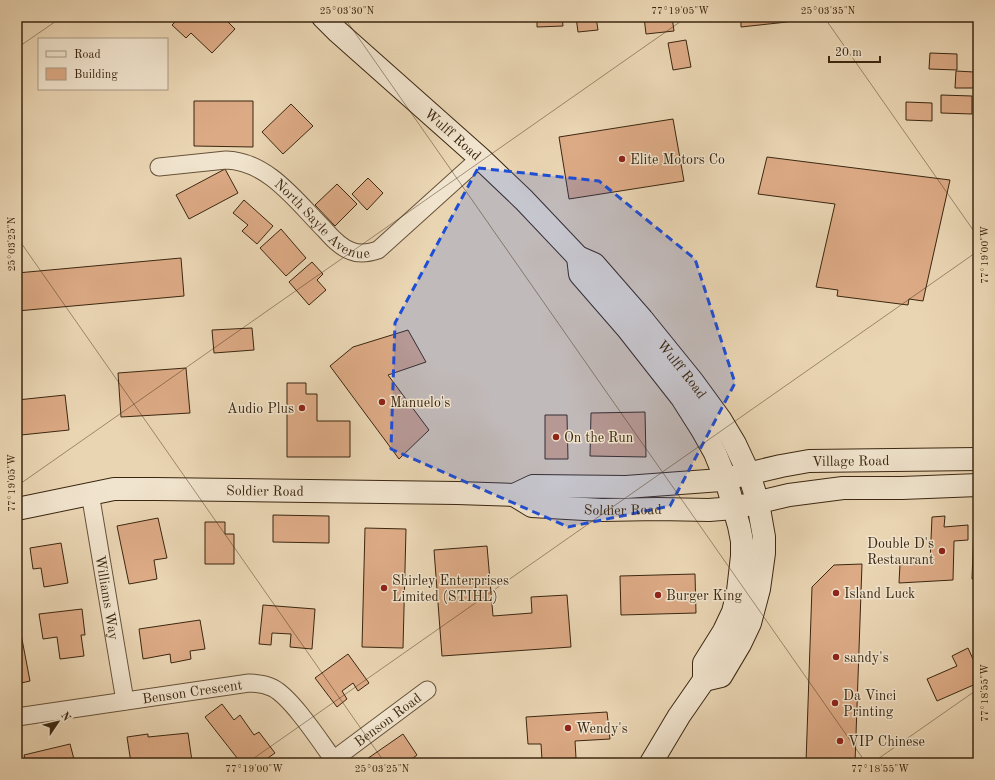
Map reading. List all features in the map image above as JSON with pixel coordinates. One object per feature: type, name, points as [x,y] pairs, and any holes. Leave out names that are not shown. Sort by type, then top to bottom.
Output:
[{"type":"main road","name":"Wulff Road","points":[[323,17],[336,31],[480,158],[524,200],[578,257],[594,264],[642,319],[693,382],[720,419],[735,444],[749,474],[758,503],[764,537],[764,553],[759,589],[750,623],[740,644],[721,676],[704,680],[704,664],[724,631],[733,612],[738,591],[742,556],[742,541],[726,480],[715,453],[682,398],[627,328],[580,274],[578,257]]},
{"type":"main road","name":"Village Road","points":[[726,480],[781,466],[809,461],[978,459]]},
{"type":"main road","name":"Soldier Road","points":[[17,509],[114,489],[154,488],[514,495],[533,486],[626,487],[726,480]]},
{"type":"main road","name":"Village Road","points":[[734,508],[815,491],[843,488],[902,488],[978,485]]},
{"type":"main road","name":"Soldier Road","points":[[514,495],[532,506],[548,507],[602,510],[709,510],[734,508]]},
{"type":"main road","points":[[651,763],[679,716],[704,680]]},
{"type":"street","name":"North Sayle Avenue","points":[[159,167],[226,160],[236,161],[252,166],[274,179],[337,242],[352,252],[366,254],[378,250],[480,158]]},
{"type":"street","name":"Williams Way","points":[[90,494],[126,701]]},
{"type":"street","name":"Benson Crescent","points":[[17,717],[249,683],[262,684],[274,688],[284,696],[331,761]]},
{"type":"street","name":"Benson Road","points":[[331,761],[427,690]]},
{"type":"highlighted area","points":[[478,168],[599,181],[695,259],[735,383],[670,506],[568,527],[391,449],[395,323]]},
{"type":"building","points":[[178,17],[223,17],[235,29],[212,53],[191,33],[186,38],[172,25],[179,18]]},
{"type":"building","points":[[537,17],[562,17],[563,26],[537,27]]},
{"type":"building","points":[[576,17],[596,17],[598,30],[578,32]]},
{"type":"building","points":[[644,17],[672,17],[674,31],[646,34]]},
{"type":"building","points":[[741,17],[786,17],[787,22],[741,27]]},
{"type":"building","points":[[686,40],[691,67],[673,70],[668,43]]},
{"type":"building","points":[[930,53],[957,54],[957,70],[929,69]]},
{"type":"building","points":[[956,71],[974,72],[974,88],[955,88]]},
{"type":"building","points":[[941,95],[972,96],[972,114],[941,113]]},
{"type":"building","points":[[194,101],[253,101],[253,147],[194,146]]},
{"type":"building","points":[[906,102],[932,103],[932,121],[906,120]]},
{"type":"building","points":[[291,104],[313,126],[283,154],[262,132]]},
{"type":"building","name":"Elite Motors Co","points":[[673,119],[684,181],[569,199],[559,137]]},
{"type":"building","points":[[767,157],[950,180],[923,301],[909,299],[908,305],[837,296],[838,290],[816,287],[835,204],[758,194]]},
{"type":"building","points":[[225,169],[238,193],[189,219],[176,195]]},
{"type":"building","points":[[368,178],[383,193],[367,210],[352,194]]},
{"type":"building","points":[[337,184],[357,204],[335,226],[315,205]]},
{"type":"building","points":[[244,200],[273,226],[257,244],[242,231],[248,225],[233,213]]},
{"type":"building","points":[[281,229],[306,258],[286,276],[260,248]]},
{"type":"building","points":[[181,258],[184,296],[17,311],[17,273]]},
{"type":"building","points":[[312,262],[323,274],[317,280],[326,290],[309,305],[289,282]]},
{"type":"building","points":[[252,328],[254,350],[214,353],[212,330]]},
{"type":"building","name":"Manuelo's","points":[[408,330],[426,362],[388,375],[429,430],[399,459],[330,366],[353,347]]},
{"type":"building","points":[[186,368],[190,413],[121,417],[118,373]]},
{"type":"building","name":"Audio Plus","points":[[287,383],[306,383],[306,394],[317,394],[317,421],[350,421],[350,457],[287,457]]},
{"type":"building","points":[[65,395],[69,430],[21,435],[17,400]]},
{"type":"building","points":[[645,412],[646,457],[590,456],[591,413]]},
{"type":"building","name":"On the Run","points":[[545,415],[567,415],[568,459],[545,459]]},
{"type":"building","points":[[273,515],[329,516],[329,543],[273,542]]},
{"type":"building","name":"Double D's Restaurant","points":[[945,516],[944,527],[968,525],[968,540],[954,541],[953,580],[899,583],[900,564],[930,562],[932,517]]},
{"type":"building","points":[[158,518],[167,558],[154,560],[157,579],[129,584],[117,526]]},
{"type":"building","points":[[205,522],[225,522],[225,534],[234,534],[234,564],[205,564]]},
{"type":"building","points":[[974,525],[978,525],[978,579],[972,579]]},
{"type":"building","name":"Shirley Enterprises Limited (STIHL)","points":[[365,528],[406,529],[403,648],[362,647]]},
{"type":"building","points":[[61,543],[68,583],[44,587],[41,568],[33,569],[30,548]]},
{"type":"building","points":[[487,546],[493,616],[532,613],[531,597],[567,595],[571,647],[442,656],[434,550]]},
{"type":"building","points":[[862,564],[855,763],[806,763],[812,587],[834,565]]},
{"type":"building","name":"Burger King","points":[[695,574],[696,613],[621,615],[620,576]]},
{"type":"building","points":[[263,605],[315,609],[312,649],[290,647],[291,634],[272,633],[271,645],[259,644]]},
{"type":"building","points":[[82,609],[85,635],[81,635],[84,656],[60,659],[57,637],[43,639],[39,614]]},
{"type":"building","points":[[200,620],[205,649],[190,651],[191,659],[171,663],[170,654],[143,659],[139,629]]},
{"type":"building","points":[[21,634],[30,681],[17,684],[17,635]]},
{"type":"building","points":[[968,648],[973,659],[978,657],[978,683],[937,701],[927,679],[957,666],[952,656]]},
{"type":"building","points":[[348,654],[369,683],[358,691],[353,683],[342,691],[347,699],[337,707],[315,678]]},
{"type":"building","points":[[222,704],[234,720],[240,715],[254,735],[259,732],[275,753],[261,763],[241,763],[205,717]]},
{"type":"building","name":"Wendy's","points":[[607,712],[610,739],[575,741],[576,758],[542,760],[541,744],[528,744],[526,717]]},
{"type":"building","points":[[188,733],[192,761],[177,763],[131,763],[127,737],[148,734],[148,737]]},
{"type":"building","points":[[403,734],[417,755],[409,761],[410,763],[365,763],[364,761]]},
{"type":"building","points":[[70,744],[75,763],[26,763],[24,755]]},
{"type":"place","name":"Elite Motors Co","points":[[622,159]]},
{"type":"place","name":"Manuelo's","points":[[382,402]]},
{"type":"place","name":"Audio Plus","points":[[302,408]]},
{"type":"place","name":"On the Run","points":[[556,437]]},
{"type":"place","name":"Double D's Restaurant","points":[[942,551]]},
{"type":"place","name":"Shirley Enterprises Limited (STIHL)","points":[[384,588]]},
{"type":"place","name":"Island Luck","points":[[836,593]]},
{"type":"place","name":"Burger King","points":[[658,595]]},
{"type":"place","name":"sandy's","points":[[836,657]]},
{"type":"place","name":"Da Vinci Printing","points":[[835,703]]},
{"type":"place","name":"Wendy's","points":[[568,728]]},
{"type":"place","name":"VIP Chinese","points":[[840,741]]}]
